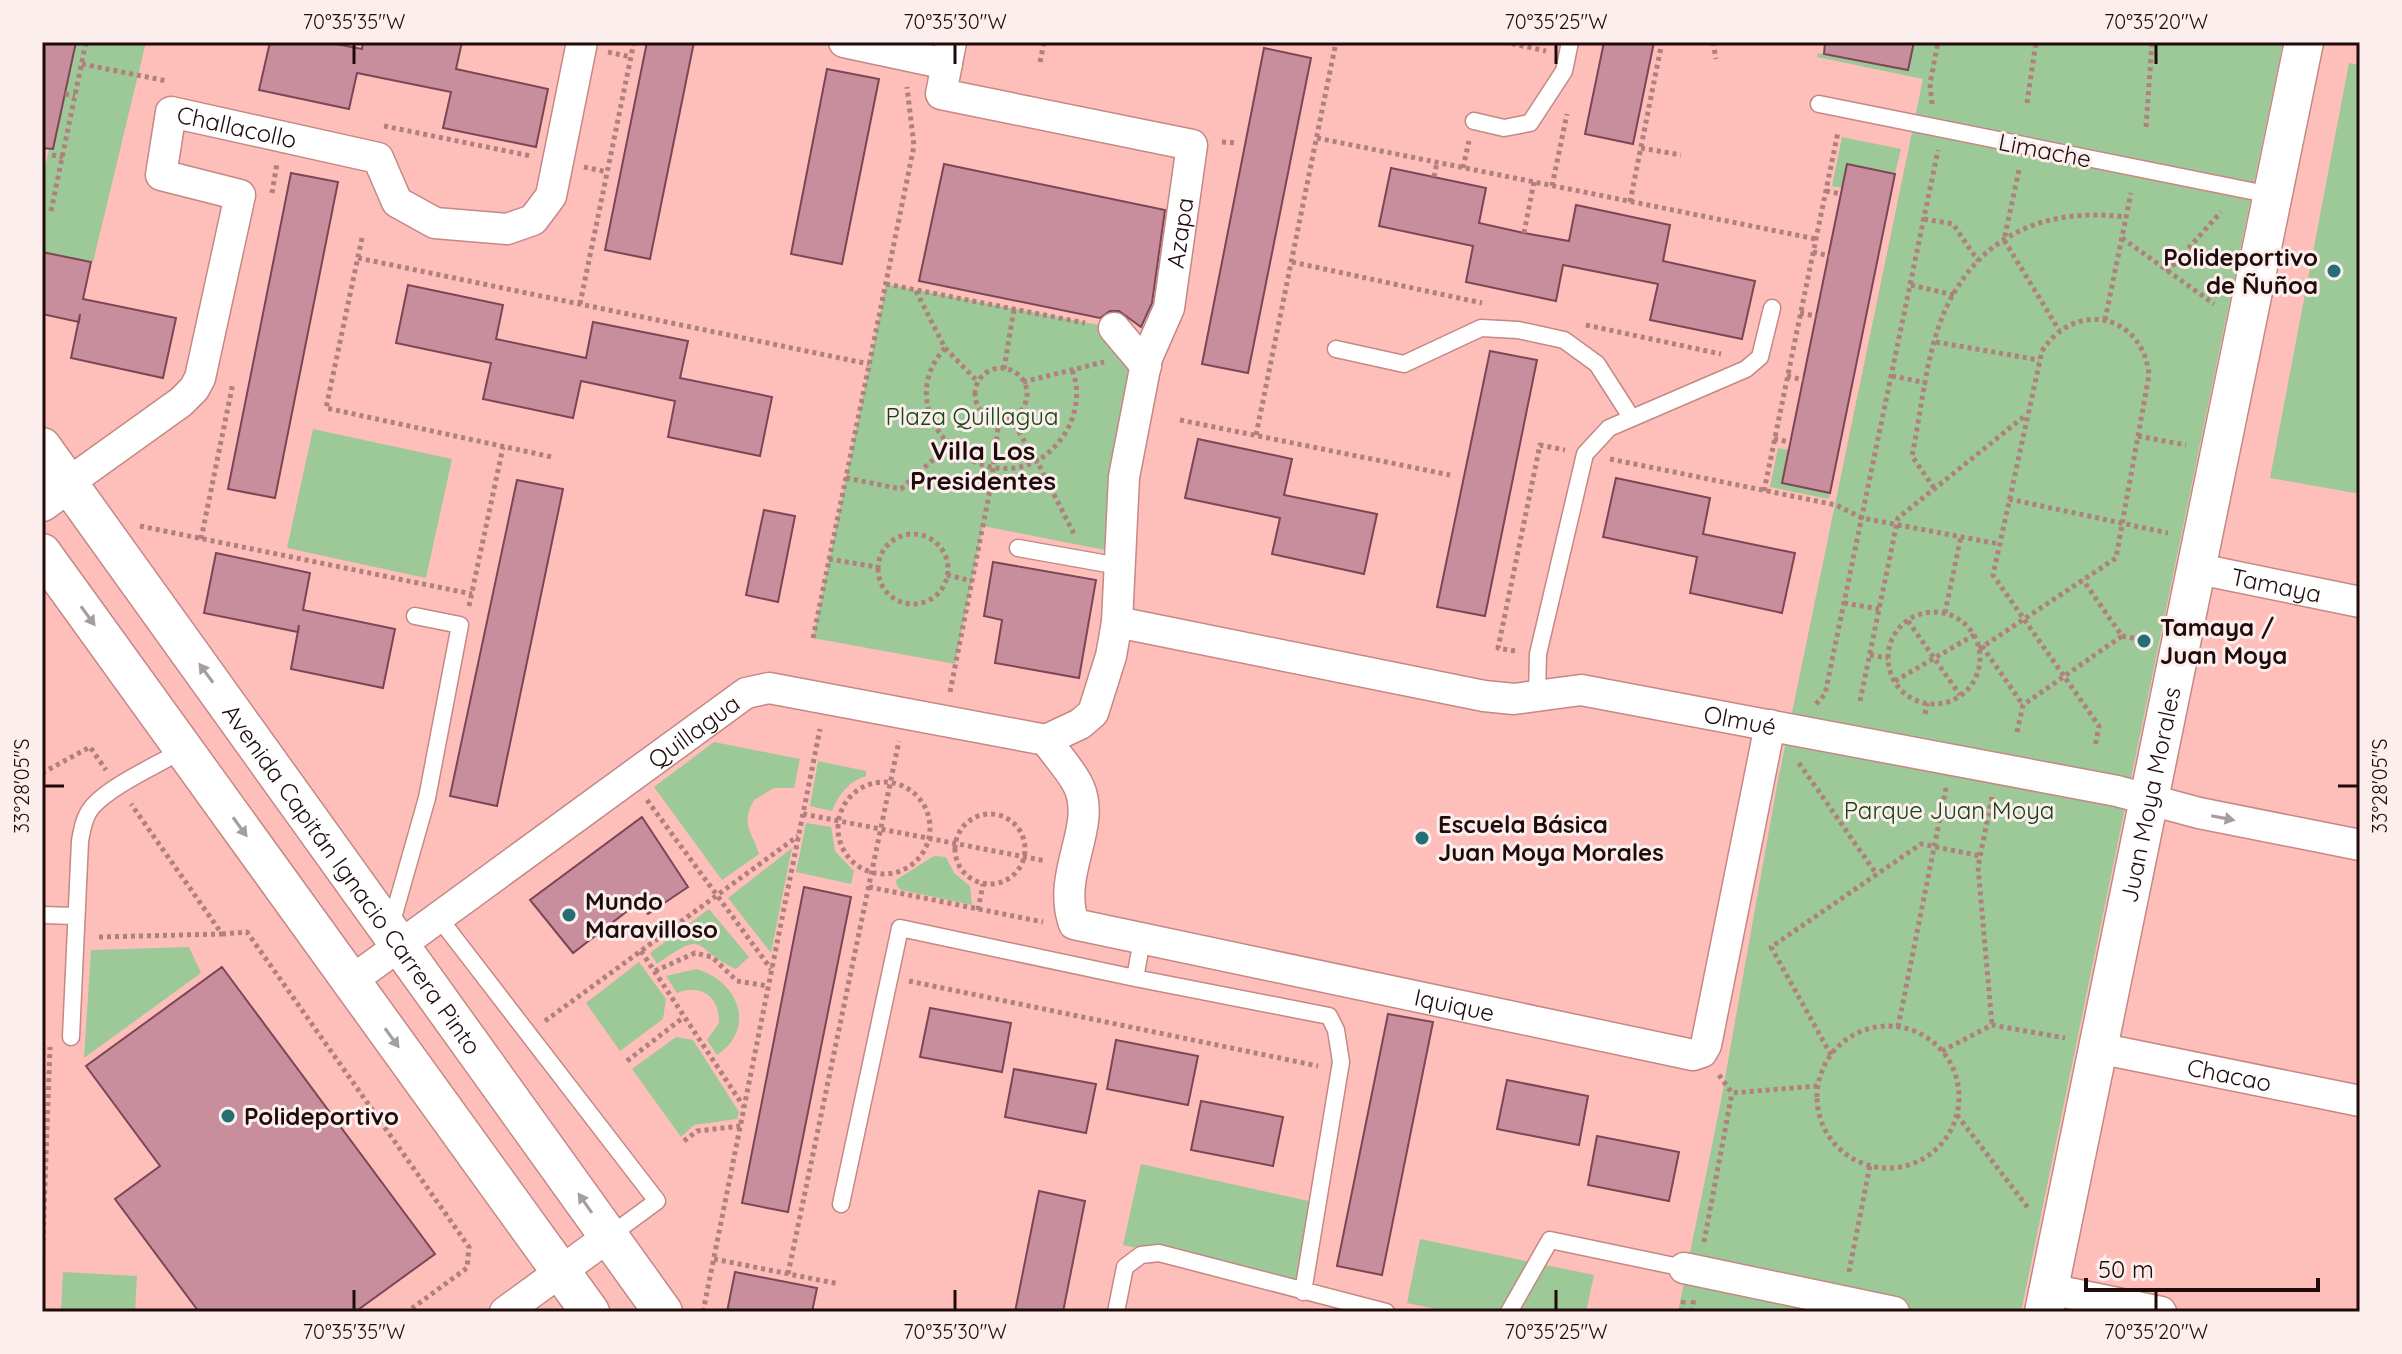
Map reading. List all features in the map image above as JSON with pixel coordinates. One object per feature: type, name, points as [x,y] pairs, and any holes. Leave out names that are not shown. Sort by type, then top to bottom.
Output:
[{"type":"street","name":"Challacollo","points":[[55,492],[181,402],[200,378],[240,195],[161,175],[171,112],[378,158],[397,202],[435,223],[472,229],[507,229],[533,220],[551,196],[582,42]]},
{"type":"street","points":[[844,42],[903,55],[949,53]]},
{"type":"street","name":"Juan Moya Morales","points":[[2047,1300],[2081,1043],[2147,799],[2304,42]]},
{"type":"street","name":"Azapa","points":[[949,53],[941,94],[1192,145],[1169,308],[1140,360],[1124,477],[1117,622]]},
{"type":"street","points":[[1114,328],[1140,360]]},
{"type":"street","name":"Avenida Capitán Ignacio Carrera Pinto","points":[[42,447],[55,492],[396,936],[663,1312]]},
{"type":"street","points":[[42,553],[590,1312]]},
{"type":"street","name":"Tamaya","points":[[2194,568],[2360,602]]},
{"type":"street","points":[[1069,911],[1067,895],[1071,866],[1082,824],[1081,797],[1079,787],[1046,740],[1080,724],[1093,713],[1100,699],[1117,622]]},
{"type":"street","name":"Olmué","points":[[1117,622],[1484,696],[1514,699],[1581,690],[2147,799],[2360,845]]},
{"type":"street","name":"Quillagua","points":[[351,981],[396,936],[439,918],[746,693],[769,688],[1046,740]]},
{"type":"street","points":[[1702,1052],[1770,725]]},
{"type":"street","name":"Iquique","points":[[1069,911],[1074,924],[1142,940],[1470,1005],[1538,1024],[1693,1055],[1702,1052]]},
{"type":"street","name":"Chacao","points":[[2081,1043],[2360,1101]]},
{"type":"street","points":[[505,1312],[608,1237]]},
{"type":"street","points":[[1691,1270],[1894,1312]]},
{"type":"street","points":[[2047,1300],[2161,1312]]},
{"type":"lane","points":[[1474,121],[1504,128],[1530,123],[1564,71],[1568,48]]},
{"type":"lane","name":"Limache","points":[[1819,104],[2271,195]]},
{"type":"lane","points":[[1537,695],[1538,654],[1585,454],[1609,428],[1746,369],[1760,357],[1772,308]]},
{"type":"lane","points":[[1336,349],[1404,364],[1481,328],[1518,330],[1564,340],[1597,364],[1631,417]]},
{"type":"lane","points":[[1018,548],[1119,566]]},
{"type":"lane","points":[[396,936],[427,798],[460,625],[415,616]]},
{"type":"lane","points":[[71,1037],[80,841],[85,819],[92,807],[184,749]]},
{"type":"lane","points":[[42,915],[76,916]]},
{"type":"lane","points":[[439,918],[657,1201],[608,1237]]},
{"type":"lane","points":[[841,1204],[900,928],[1329,1016],[1336,1030],[1340,1070],[1303,1292]]},
{"type":"lane","points":[[1135,978],[1142,940]]},
{"type":"lane","points":[[1509,1312],[1550,1240],[1691,1270]]},
{"type":"lane","points":[[1116,1312],[1125,1267],[1141,1255],[1159,1253],[1386,1312]]},
{"type":"path","points":[[51,211],[86,42]]},
{"type":"path","points":[[580,304],[634,42]]},
{"type":"path","points":[[1040,62],[1044,42]]},
{"type":"path","points":[[1256,435],[1336,42]]},
{"type":"path","points":[[1504,42],[1568,48]]},
{"type":"path","points":[[1630,202],[1662,42]]},
{"type":"path","points":[[1713,42],[1716,59]]},
{"type":"path","points":[[1930,84],[1938,42]]},
{"type":"path","points":[[2027,103],[2036,42]]},
{"type":"path","points":[[2146,127],[2152,42]]},
{"type":"path","points":[[813,638],[914,146],[903,55]]},
{"type":"path","points":[[65,94],[75,96]]},
{"type":"path","points":[[1764,491],[1838,132]]},
{"type":"path","points":[[1317,138],[1816,239]]},
{"type":"path","points":[[1641,148],[1681,155]]},
{"type":"path","points":[[1877,875],[1795,756],[1803,718],[1825,694],[1938,153]]},
{"type":"path","points":[[52,155],[63,157]]},
{"type":"path","points":[[1434,177],[1437,162]]},
{"type":"path","points":[[2019,170],[2004,240],[2059,330]]},
{"type":"path","points":[[1524,233],[1534,182]]},
{"type":"path","points":[[1826,191],[1841,194]]},
{"type":"path","points":[[2105,320],[2131,193]]},
{"type":"path","points":[[1934,488],[1912,456],[1936,342],[1954,295],[1978,261],[2020,229],[2055,217],[2091,212],[2126,217]]},
{"type":"path","points":[[2167,272],[2221,212]]},
{"type":"path","points":[[1924,219],[1953,224],[1978,261]]},
{"type":"path","points":[[362,238],[326,408],[552,457]]},
{"type":"path","points":[[2122,238],[2214,304]]},
{"type":"path","points":[[1813,252],[1829,256]]},
{"type":"path","points":[[358,258],[869,364]]},
{"type":"path","points":[[886,284],[1114,328]]},
{"type":"path","points":[[1911,285],[1954,295]]},
{"type":"path","points":[[916,290],[945,348],[978,382]]},
{"type":"path","points":[[1004,369],[1014,309]]},
{"type":"path","points":[[1800,313],[1816,316]]},
{"type":"path","points":[[2023,705],[1981,648],[1973,634],[1959,619],[1945,613],[1930,612],[1908,621],[1894,634],[1888,658],[1895,681],[1913,698],[1940,703],[1960,695],[1977,674],[1981,648],[2024,619],[2116,558],[2149,375],[2146,357],[2134,336],[2105,320],[2081,320],[2059,330],[2049,339],[2039,360],[1993,575],[2024,619],[2099,726],[2095,747]]},
{"type":"path","points":[[1936,342],[2039,360]]},
{"type":"path","points":[[945,348],[930,376],[928,401],[934,424],[948,446],[967,460],[993,468],[1014,468],[1037,461],[1057,446],[1071,425],[1077,401],[1072,370]]},
{"type":"path","points":[[1023,382],[1072,370],[1140,360]]},
{"type":"path","points":[[1004,369],[1023,382],[1027,397],[1024,405],[1010,418],[999,420],[986,416],[976,403],[978,382],[992,370],[1004,369]]},
{"type":"path","points":[[1787,376],[1803,380]]},
{"type":"path","points":[[1892,376],[1927,383]]},
{"type":"path","points":[[1860,701],[1898,518],[2027,414]]},
{"type":"path","points":[[1010,418],[1037,461],[1087,560]]},
{"type":"path","points":[[944,721],[993,468],[999,420]]},
{"type":"path","points":[[1180,420],[1450,475]]},
{"type":"path","points":[[2138,436],[2186,445]]},
{"type":"path","points":[[1774,439],[1790,442]]},
{"type":"path","points":[[1538,654],[1498,648],[1540,445],[1836,505],[1862,518],[1999,544]]},
{"type":"path","points":[[846,478],[901,489],[948,446]]},
{"type":"path","points":[[460,625],[467,619],[503,447]]},
{"type":"path","points":[[2009,499],[2169,533]]},
{"type":"path","points":[[130,524],[472,594]]},
{"type":"path","points":[[909,535],[921,535],[941,549],[946,559],[947,575],[932,598],[911,604],[900,602],[883,589],[877,567],[887,546],[909,535]]},
{"type":"path","points":[[1945,613],[1961,536]]},
{"type":"path","points":[[829,559],[877,567]]},
{"type":"path","points":[[947,575],[972,581]]},
{"type":"path","points":[[2083,580],[2122,636],[2148,641]]},
{"type":"path","points":[[1844,603],[1879,609]]},
{"type":"path","points":[[1908,621],[1960,695]]},
{"type":"path","points":[[1895,681],[1973,634]]},
{"type":"path","points":[[2017,732],[2023,705],[2122,636]]},
{"type":"path","points":[[1870,655],[1888,658]]},
{"type":"path","points":[[703,1312],[826,698]]},
{"type":"path","points":[[1925,714],[1927,703]]},
{"type":"path","points":[[788,1274],[904,713]]},
{"type":"path","points":[[42,773],[90,747],[222,934]]},
{"type":"path","points":[[631,778],[715,897],[772,970]]},
{"type":"path","points":[[891,783],[910,790],[922,802],[928,817],[928,838],[917,861],[903,870],[890,874],[872,873],[850,860],[842,848],[838,820],[852,794],[864,786],[891,783]]},
{"type":"path","points":[[1898,1027],[1946,787]]},
{"type":"path","points":[[1992,796],[1978,867],[1992,1025]]},
{"type":"path","points":[[803,814],[1071,866]]},
{"type":"path","points":[[995,814],[1016,824],[1023,835],[1025,856],[1012,878],[1000,883],[983,884],[967,876],[960,868],[955,843],[964,825],[973,818],[995,814]]},
{"type":"path","points":[[528,1033],[799,835]]},
{"type":"path","points":[[1831,1055],[1771,947],[1921,844],[1981,856]]},
{"type":"path","points":[[978,910],[983,884]]},
{"type":"path","points":[[869,887],[1042,923],[1069,911]]},
{"type":"path","points":[[77,938],[247,932],[469,1247],[467,1268],[407,1312]]},
{"type":"path","points":[[641,951],[744,1108]]},
{"type":"path","points":[[655,971],[695,953],[712,957],[737,981],[768,986]]},
{"type":"path","points":[[852,969],[1340,1070]]},
{"type":"path","points":[[627,1061],[684,1017]]},
{"type":"path","points":[[1942,1051],[1992,1025],[2081,1043]]},
{"type":"path","points":[[1876,1026],[1898,1027],[1918,1032],[1942,1051],[1955,1073],[1959,1092],[1957,1114],[1939,1146],[1923,1159],[1905,1166],[1870,1165],[1847,1156],[1832,1142],[1822,1125],[1817,1086],[1831,1055],[1853,1034],[1876,1026]]},
{"type":"path","points":[[42,1266],[50,1039]]},
{"type":"path","points":[[1691,1270],[1732,1093],[1702,1052]]},
{"type":"path","points":[[1732,1093],[1817,1086]]},
{"type":"path","points":[[1957,1114],[2030,1210]]},
{"type":"path","points":[[684,1141],[697,1131],[741,1126]]},
{"type":"path","points":[[1843,1302],[1870,1165]]},
{"type":"path","points":[[714,1259],[839,1284]]},
{"type":"path","points":[[1681,1312],[1684,1299]]},
{"type":"green space","points":[[72,42],[146,42],[93,262],[42,252],[42,182]]},
{"type":"green space","name":"Parque Juan Moya","points":[[1914,42],[2283,42],[2021,1312],[1678,1312],[1720,1106],[1777,785],[1923,79],[1817,57],[1818,53],[1908,70]]},
{"type":"green space","name":"Polideportivo de Ñuñoa","points":[[2349,63],[2360,65],[2360,494],[2270,478]]},
{"type":"green space","points":[[1842,137],[1901,149],[1895,174],[1848,165],[1843,188],[1832,186]]},
{"type":"green space","name":"Plaza Quillagua","points":[[886,284],[1104,326],[1138,374],[1110,551],[983,526],[955,664],[813,638]]},
{"type":"green space","points":[[313,429],[452,459],[426,578],[287,548]]},
{"type":"green space","points":[[1778,448],[1789,450],[1782,483],[1830,493],[1829,499],[1770,487]]},
{"type":"green space","points":[[714,742],[800,759],[794,788],[774,788],[754,800],[750,809],[749,828],[759,854],[722,880],[654,787]]},
{"type":"green space","points":[[818,761],[866,771],[866,776],[845,789],[832,811],[810,806]]},
{"type":"green space","points":[[806,823],[831,827],[835,851],[854,871],[851,884],[796,872]]},
{"type":"green space","points":[[792,848],[771,953],[728,898]]},
{"type":"green space","points":[[934,856],[946,857],[954,873],[970,886],[972,905],[901,890],[897,886],[896,880]]},
{"type":"green space","points":[[709,909],[749,957],[736,969],[693,944],[657,964],[650,953]]},
{"type":"green space","points":[[189,947],[201,973],[84,1058],[91,950]]},
{"type":"green space","points":[[639,962],[666,999],[663,1019],[620,1051],[586,1003]]},
{"type":"green space","points":[[696,969],[722,983],[737,1006],[737,1031],[730,1044],[717,1055],[707,1040],[719,1023],[712,999],[701,991],[677,993],[666,976]]},
{"type":"green space","points":[[676,1037],[693,1040],[739,1112],[737,1119],[694,1125],[681,1137],[632,1069]]},
{"type":"green space","points":[[1141,1164],[1322,1204],[1305,1285],[1123,1245]]},
{"type":"green space","points":[[1420,1239],[1594,1275],[1586,1312],[1451,1312],[1407,1303]]},
{"type":"green space","points":[[63,1272],[137,1276],[135,1312],[61,1312]]},
{"type":"building","points":[[42,42],[76,42],[53,149],[42,148]]},
{"type":"building","points":[[270,42],[326,42],[362,49],[363,42],[462,42],[456,69],[548,89],[536,147],[443,128],[451,92],[357,73],[349,109],[259,90]]},
{"type":"building","points":[[647,42],[694,42],[650,259],[605,250]]},
{"type":"building","points":[[1604,42],[1654,42],[1633,144],[1585,134]]},
{"type":"building","points":[[1825,42],[1914,42],[1908,70],[1824,54]]},
{"type":"building","points":[[1264,48],[1311,58],[1248,373],[1202,364]]},
{"type":"building","points":[[827,69],[879,79],[842,264],[791,254]]},
{"type":"building","points":[[944,164],[1165,210],[1152,303],[1141,327],[1119,311],[1110,311],[1100,318],[919,281]]},
{"type":"building","points":[[1847,164],[1895,174],[1830,493],[1782,483]]},
{"type":"building","points":[[1391,168],[1486,188],[1479,223],[1524,233],[1569,241],[1576,205],[1670,225],[1663,261],[1755,281],[1742,339],[1650,320],[1658,284],[1563,265],[1556,301],[1466,282],[1473,246],[1379,226]]},
{"type":"building","points":[[291,173],[338,182],[275,498],[228,489]]},
{"type":"building","points":[[42,252],[91,262],[83,299],[176,318],[163,378],[71,358],[78,322],[42,314]]},
{"type":"building","points":[[408,285],[503,305],[496,339],[586,358],[593,322],[688,341],[680,378],[772,397],[760,456],[668,437],[675,401],[581,381],[573,418],[483,399],[491,363],[396,343]]},
{"type":"building","points":[[1490,351],[1537,360],[1485,616],[1437,607]]},
{"type":"building","points":[[1198,439],[1292,459],[1284,495],[1377,514],[1364,574],[1272,554],[1280,518],[1185,498]]},
{"type":"building","points":[[1616,478],[1710,498],[1703,534],[1795,553],[1782,613],[1690,593],[1697,557],[1603,537]]},
{"type":"building","points":[[517,480],[563,489],[497,806],[450,796]]},
{"type":"building","points":[[764,510],[795,516],[778,602],[746,595]]},
{"type":"building","points":[[216,553],[310,573],[303,610],[395,629],[383,688],[291,669],[298,632],[204,613]]},
{"type":"building","points":[[993,562],[1096,580],[1079,678],[995,663],[1002,620],[984,616]]},
{"type":"building","points":[[642,817],[688,887],[648,914],[639,902],[573,953],[530,900]]},
{"type":"building","points":[[804,887],[851,897],[788,1212],[742,1203]]},
{"type":"building","name":"Polideportivo","points":[[222,967],[435,1254],[355,1312],[199,1312],[115,1199],[160,1166],[86,1066]]},
{"type":"building","points":[[930,1008],[1011,1023],[1002,1072],[920,1057]]},
{"type":"building","points":[[1388,1014],[1433,1022],[1382,1275],[1337,1266]]},
{"type":"building","points":[[1116,1040],[1198,1056],[1188,1105],[1107,1089]]},
{"type":"building","points":[[1014,1069],[1096,1084],[1086,1133],[1005,1117]]},
{"type":"building","points":[[1507,1080],[1588,1096],[1579,1145],[1497,1129]]},
{"type":"building","points":[[1201,1101],[1283,1117],[1273,1166],[1191,1150]]},
{"type":"building","points":[[1597,1136],[1679,1152],[1669,1201],[1588,1185]]},
{"type":"building","points":[[1039,1191],[1085,1201],[1063,1312],[1015,1312]]},
{"type":"building","points":[[735,1272],[817,1288],[812,1312],[727,1312]]},
{"type":"place","name":"Polideportivo de Ñuñoa","points":[[2334,271]]},
{"type":"place","name":"Tamaya / Juan Moya","points":[[2144,641]]},
{"type":"place","name":"Escuela Básica Juan Moya Morales","points":[[1422,838]]},
{"type":"place","name":"Mundo Maravilloso","points":[[569,915]]},
{"type":"place","name":"Polideportivo","points":[[228,1116]]},
{"type":"district","name":"Villa Los Presidentes","points":[[983,465]]}]
